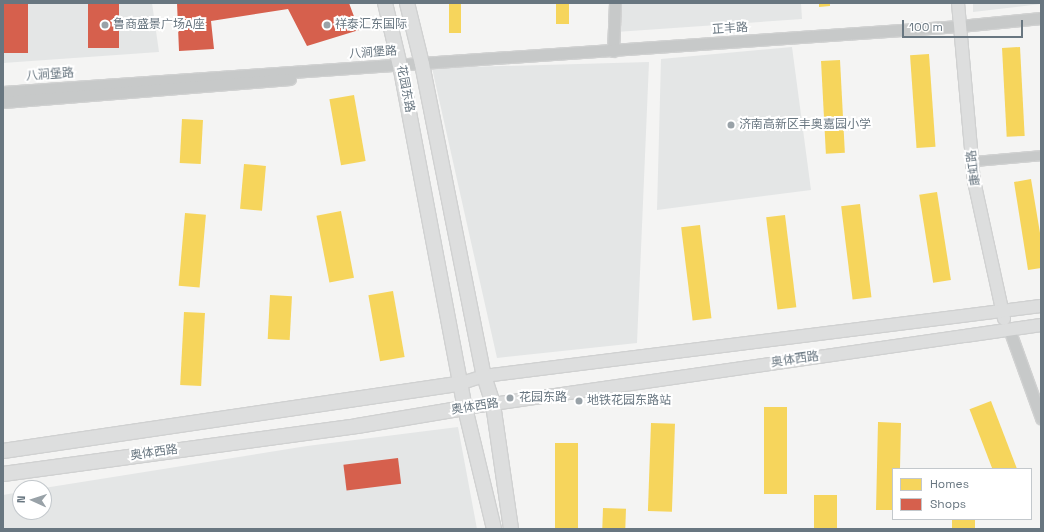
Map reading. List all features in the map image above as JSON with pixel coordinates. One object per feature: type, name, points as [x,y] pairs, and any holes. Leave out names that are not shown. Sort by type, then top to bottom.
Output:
[{"type":"main road","name":"花园东路","points":[[385,3],[400,67],[462,383],[465,408],[494,529]]},
{"type":"main road","name":"花园东路","points":[[406,3],[422,64],[484,376],[493,404],[511,529]]},
{"type":"main road","name":"康虹路","points":[[958,3],[972,161],[1001,313],[1009,329]]},
{"type":"main road","name":"奥体西路","points":[[3,451],[462,383],[484,376],[822,333],[1001,313],[1041,306]]},
{"type":"main road","name":"奥体西路","points":[[3,474],[357,426],[465,408],[1041,325]]},
{"type":"street","points":[[613,50],[615,3]]},
{"type":"street","name":"正丰路","points":[[422,64],[960,26],[1041,18]]},
{"type":"street","name":"八涧堡路","points":[[3,102],[422,64]]},
{"type":"street","name":"八涧堡路","points":[[3,92],[400,67]]},
{"type":"street","points":[[972,161],[1041,155]]},
{"type":"street","points":[[1009,329],[1041,418]]},
{"type":"shaded area","points":[[3,3],[152,3],[159,52],[3,63]]},
{"type":"shaded area","points":[[616,3],[801,3],[802,19],[616,32]]},
{"type":"shaded area","points":[[973,3],[1041,3],[1041,4],[973,12]]},
{"type":"shaded area","name":"济南高新区丰奥嘉园小学","points":[[792,47],[811,190],[657,210],[661,59]]},
{"type":"shaded area","points":[[649,62],[637,343],[497,358],[432,68]]},
{"type":"shaded area","points":[[458,427],[477,529],[3,529],[3,495],[12,493],[12,520],[52,520],[52,487],[307,446]]},
{"type":"building: Homes","points":[[449,3],[461,3],[461,33],[449,33]]},
{"type":"building: Homes","points":[[556,3],[569,3],[569,24],[556,24]]},
{"type":"building: Homes","points":[[819,3],[830,3],[830,6],[819,7]]},
{"type":"building: Homes","points":[[1020,47],[1025,136],[1007,137],[1002,48]]},
{"type":"building: Homes","points":[[929,54],[935,147],[917,148],[910,55]]},
{"type":"building: Homes","points":[[840,60],[845,153],[826,154],[821,61]]},
{"type":"building: Homes","points":[[354,95],[366,161],[341,165],[329,99]]},
{"type":"building: Homes","points":[[182,119],[203,120],[201,164],[180,163]]},
{"type":"building: Homes","points":[[244,164],[266,166],[262,211],[240,209]]},
{"type":"building: Homes","points":[[1031,179],[1041,239],[1041,268],[1028,270],[1014,182]]},
{"type":"building: Homes","points":[[937,192],[951,280],[933,283],[919,195]]},
{"type":"building: Homes","points":[[860,204],[871,297],[853,300],[841,206]]},
{"type":"building: Homes","points":[[341,211],[354,278],[329,283],[316,216]]},
{"type":"building: Homes","points":[[185,213],[206,215],[200,288],[179,286]]},
{"type":"building: Homes","points":[[785,215],[796,307],[777,310],[766,217]]},
{"type":"building: Homes","points":[[700,225],[711,318],[693,321],[681,227]]},
{"type":"building: Homes","points":[[393,291],[405,357],[380,361],[368,295]]},
{"type":"building: Homes","points":[[270,295],[292,296],[290,340],[268,339]]},
{"type":"building: Homes","points":[[184,312],[205,313],[201,386],[180,385]]},
{"type":"building: Homes","points":[[991,401],[1017,468],[992,468],[970,409]]},
{"type":"building: Homes","points":[[764,407],[787,407],[787,494],[764,494]]},
{"type":"building: Homes","points":[[878,422],[901,423],[900,468],[892,468],[892,510],[876,510]]},
{"type":"building: Homes","points":[[651,423],[675,424],[672,512],[648,511]]},
{"type":"building: Homes","points":[[555,443],[578,443],[578,529],[555,529]]},
{"type":"building: Homes","points":[[814,495],[837,495],[837,529],[814,529]]},
{"type":"building: Homes","points":[[603,508],[626,509],[625,529],[602,529]]},
{"type":"building: Homes","points":[[952,520],[975,520],[975,529],[952,529]]},
{"type":"building: Shops","points":[[3,3],[28,3],[28,53],[3,53]]},
{"type":"building: Shops","name":"鲁商盛景广场A座","points":[[88,3],[119,3],[119,48],[88,48]]},
{"type":"building: Shops","name":"祥泰汇东国际","points":[[177,3],[349,3],[359,30],[307,46],[288,9],[211,21],[214,49],[179,51]]},
{"type":"building: Shops","points":[[398,458],[401,484],[347,491],[343,465]]},
{"type":"place","name":"鲁商盛景广场A座","points":[[105,25]]},
{"type":"place","name":"祥泰汇东国际","points":[[327,25]]},
{"type":"place","name":"济南高新区丰奥嘉园小学","points":[[731,125]]},
{"type":"place","name":"花园东路","points":[[510,398]]},
{"type":"place","name":"地铁花园东路站","points":[[579,401]]}]
